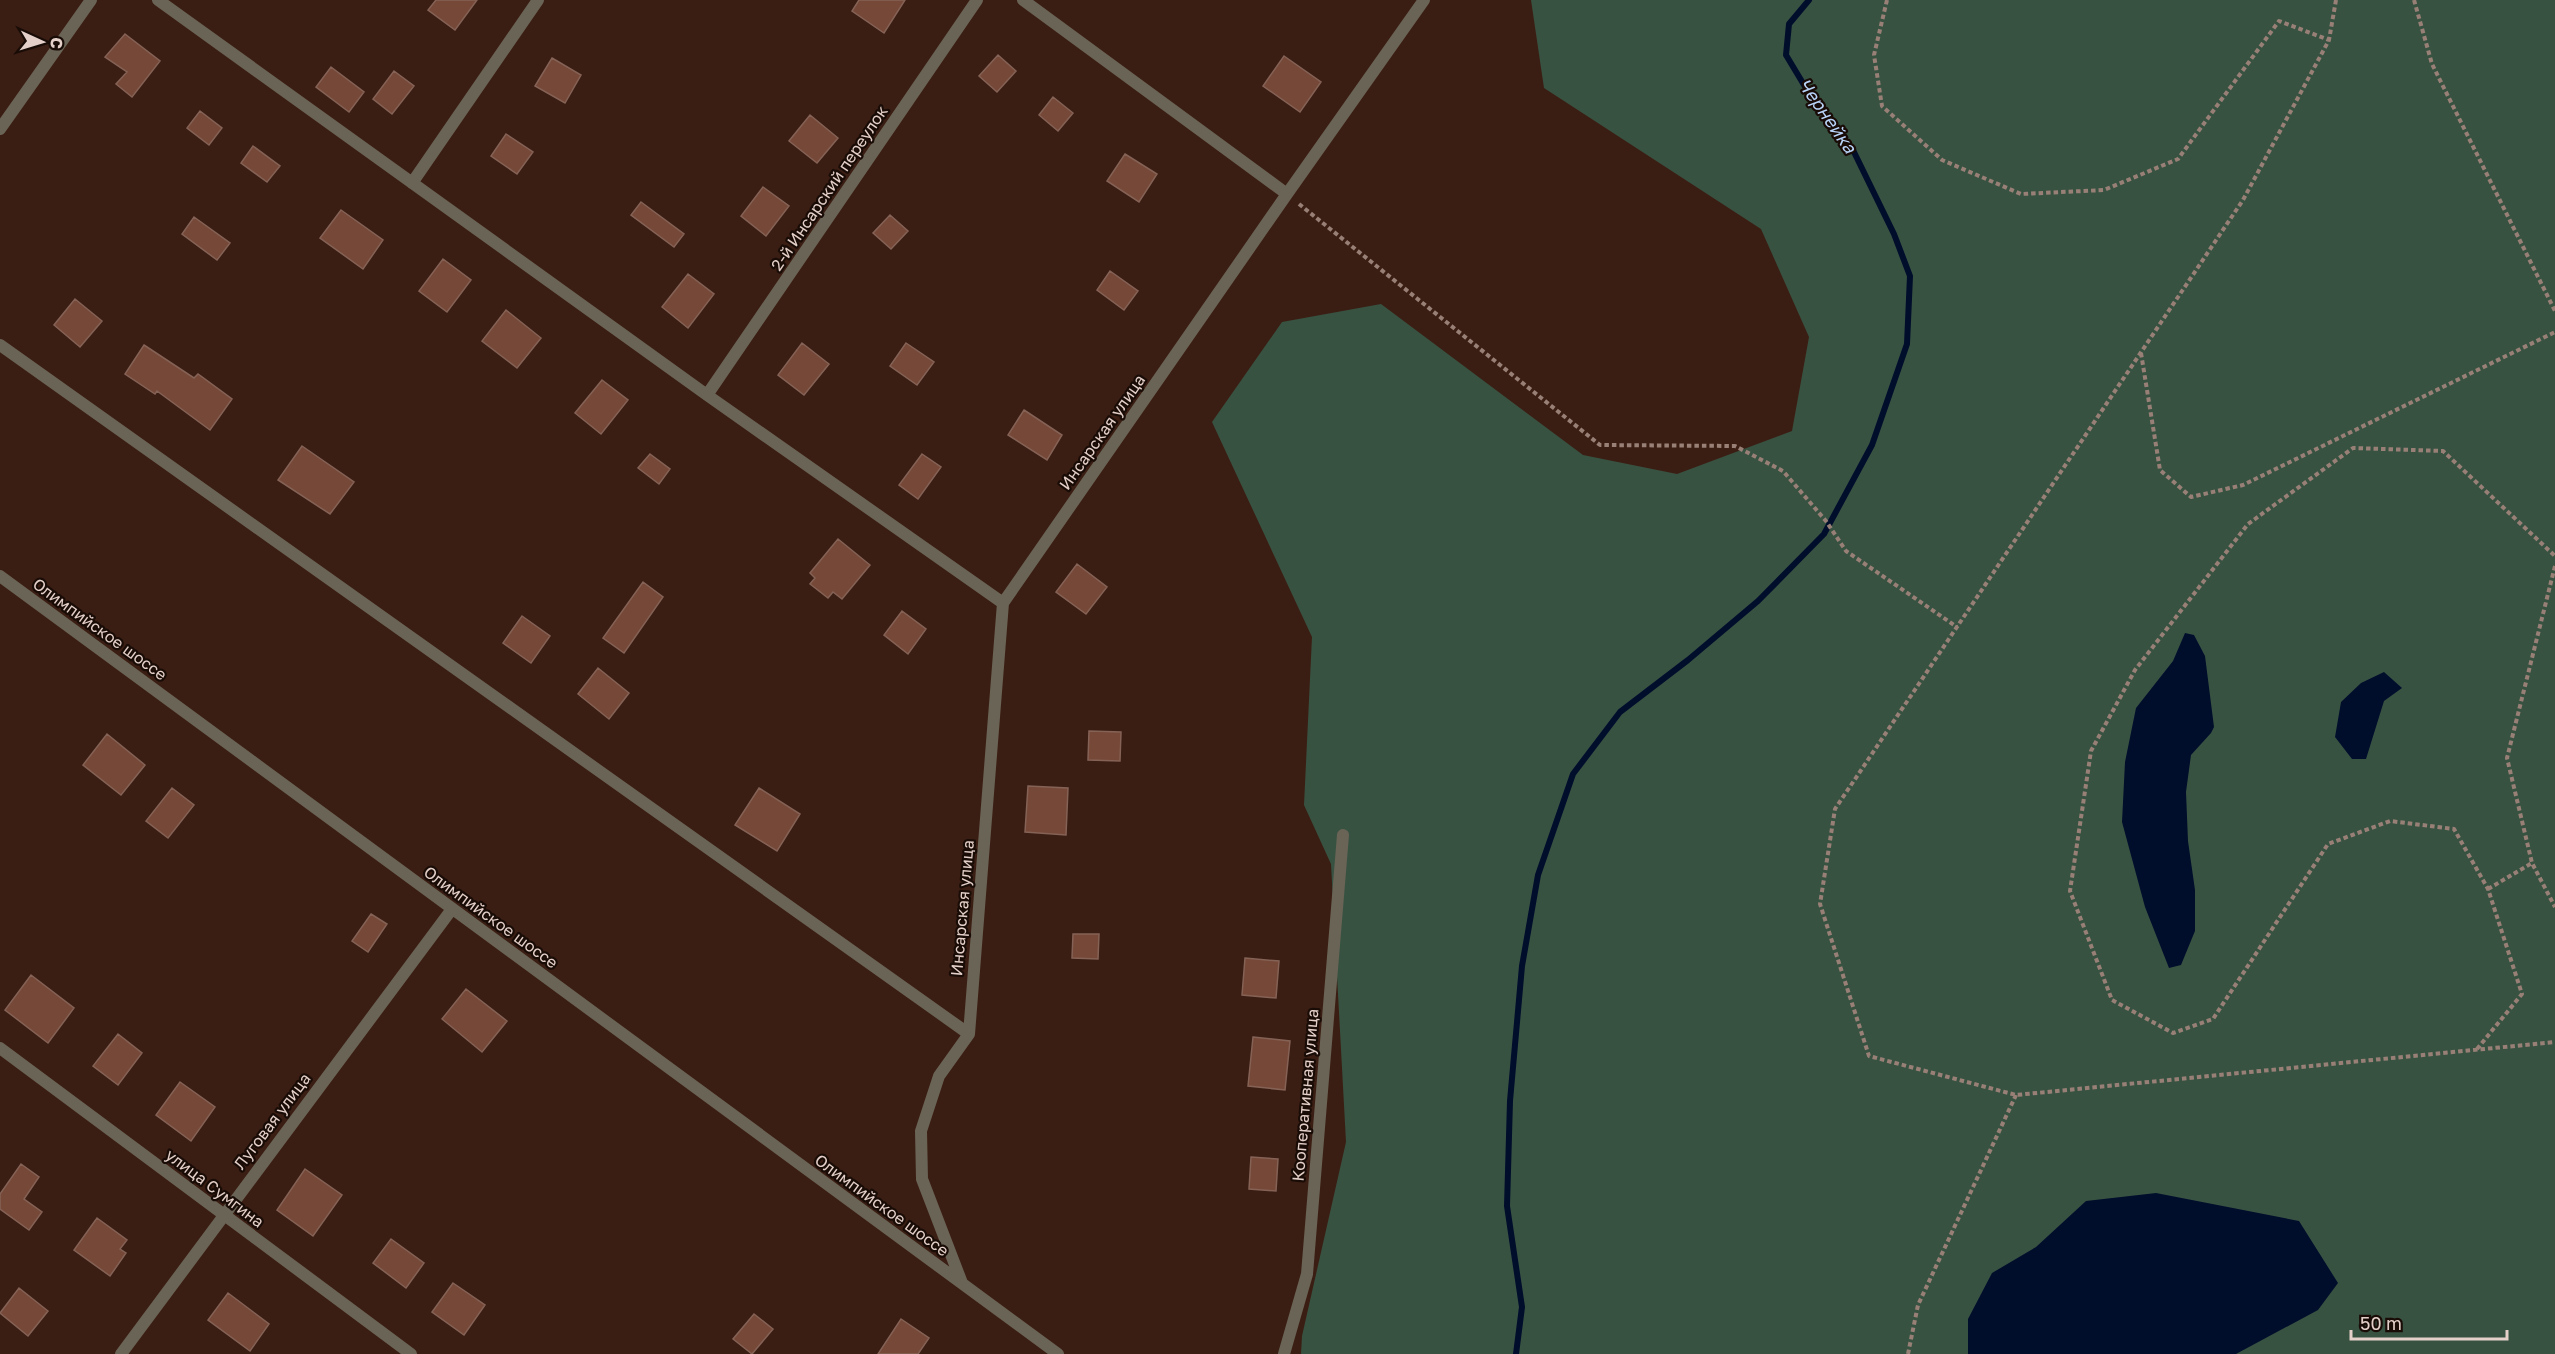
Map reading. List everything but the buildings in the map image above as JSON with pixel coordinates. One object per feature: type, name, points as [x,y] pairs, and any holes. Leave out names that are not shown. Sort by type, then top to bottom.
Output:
[{"type":"street","points":[[0,129],[91,0]]},
{"type":"street","points":[[158,0],[707,395],[1003,603]]},
{"type":"street","points":[[412,183],[538,0]]},
{"type":"street","name":"2-й Инсарский переулок","points":[[707,395],[977,0]]},
{"type":"street","points":[[1023,0],[1287,194]]},
{"type":"street","name":"Инсарская улица","points":[[969,1034],[1003,603],[1424,0]]},
{"type":"street","points":[[0,345],[969,1034],[939,1076],[921,1131],[922,1179],[962,1284]]},
{"type":"street","name":"Олимпийское шоссе","points":[[0,576],[1059,1354]]},
{"type":"street","name":"Кооперативная улица","points":[[1284,1354],[1306,1274],[1343,835]]},
{"type":"street","name":"Луговая улица","points":[[121,1354],[452,909]]},
{"type":"street","name":"улица Сумгина","points":[[0,1048],[411,1354]]},
{"type":"path","points":[[1887,0],[1874,55],[1882,106],[1942,160],[2021,194],[2104,190],[2178,159],[2279,21],[2329,40]]},
{"type":"path","points":[[2336,0],[2329,40],[2243,200],[1835,809],[1820,904],[1869,1056],[2016,1095],[2555,1042]]},
{"type":"path","points":[[2414,0],[2432,64],[2555,310]]},
{"type":"path","points":[[1287,194],[1600,445],[1735,446],[1783,471],[1826,521],[1846,551],[1958,627]]},
{"type":"path","points":[[2141,353],[2160,470],[2191,497],[2243,485],[2555,332]]},
{"type":"path","points":[[2477,1049],[2522,994],[2488,889],[2454,829],[2390,821],[2328,843],[2214,1019],[2173,1033],[2112,1000],[2070,891],[2091,751],[2135,670],[2248,524],[2353,448],[2443,452],[2555,556]]},
{"type":"path","points":[[2555,566],[2507,758],[2532,863],[2555,907]]},
{"type":"path","points":[[2488,889],[2532,863]]},
{"type":"path","points":[[1908,1354],[1918,1305],[2016,1095]]},
{"type":"green space","points":[[1531,0],[2555,0],[2555,1354],[1301,1354],[1302,1336],[1346,1142],[1331,864],[1304,805],[1312,637],[1212,422],[1282,322],[1381,304],[1583,455],[1677,474],[1792,431],[1809,337],[1761,229],[1544,88]]},
{"type":"water","points":[[2185,633],[2194,635],[2205,656],[2214,727],[2191,755],[2186,792],[2188,841],[2195,890],[2195,931],[2181,965],[2169,968],[2145,907],[2122,822],[2125,762],[2136,708],[2173,661]]},
{"type":"water","points":[[2384,672],[2402,688],[2384,701],[2366,759],[2352,759],[2335,737],[2341,702],[2361,683]]},
{"type":"water","points":[[2156,1193],[2299,1221],[2338,1283],[2318,1310],[2236,1354],[1968,1354],[1968,1319],[1992,1273],[2036,1247],[2086,1201]]},
{"type":"waterway","name":"Чернейка","points":[[1516,1354],[1522,1307],[1507,1206],[1510,1101],[1522,966],[1538,875],[1573,774],[1620,712],[1688,660],[1758,601],[1824,534],[1872,445],[1907,344],[1910,276],[1894,234],[1853,150],[1810,95],[1786,55],[1789,24],[1809,0]]}]
